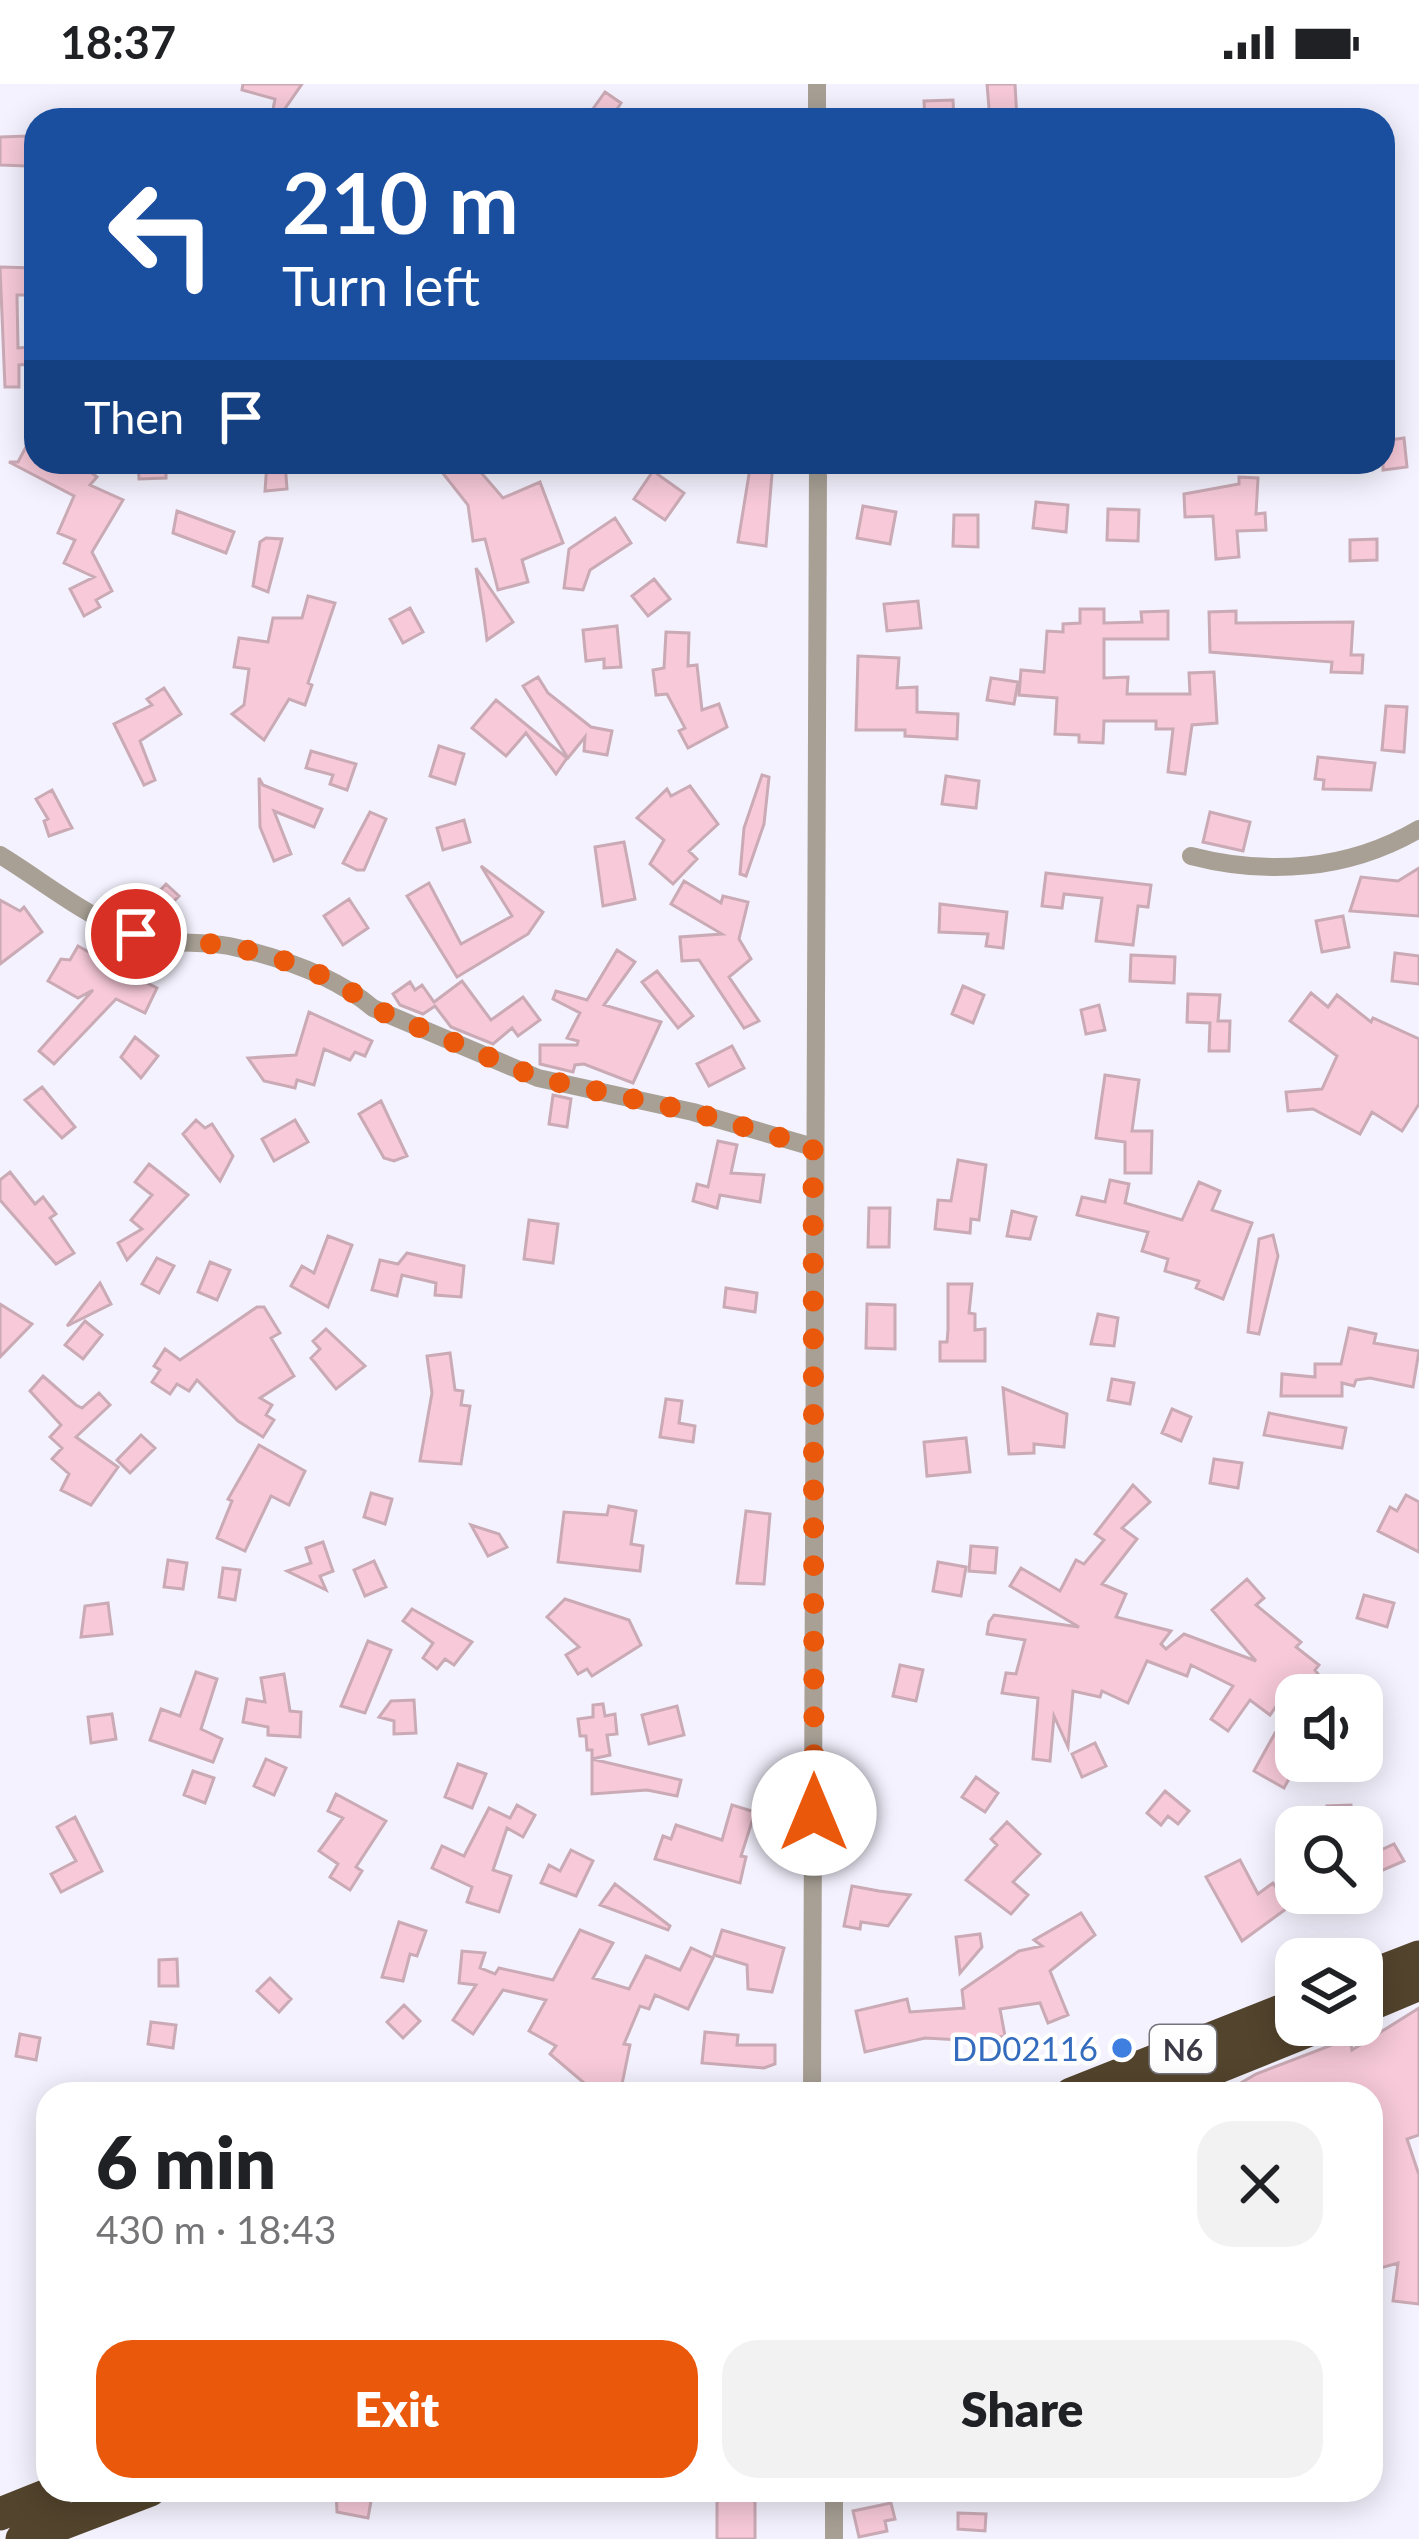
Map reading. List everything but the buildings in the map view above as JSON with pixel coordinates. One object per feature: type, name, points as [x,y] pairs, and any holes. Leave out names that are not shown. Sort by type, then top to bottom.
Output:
[{"type":"highway","points":[[1383,1971],[1419,1957]]},
{"type":"highway","points":[[1383,1999],[1419,1984]]},
{"type":"highway","name":"N6","points":[[1101,2082],[1275,2013]]},
{"type":"highway","name":"N6","points":[[1181,2082],[1275,2044]]},
{"type":"highway","points":[[0,2514],[36,2500]]},
{"type":"highway","points":[[22,2539],[119,2502]]},
{"type":"street","points":[[812,2082],[818,474]]},
{"type":"street","points":[[1191,856],[1230,866],[1307,868],[1354,857],[1419,830]]},
{"type":"street","points":[[0,855],[124,930],[175,946],[224,945],[295,966],[351,989],[373,1008],[538,1078],[693,1112],[813,1147]]},
{"type":"street","points":[[834,2502],[834,2539]]},
{"type":"place","name":"DD02116","points":[[1122,2048]]},
{"type":"route","points":[[136,934],[175,946],[224,945],[295,966],[351,989],[373,1008],[538,1078],[693,1112],[813,1147],[814,1813]]}]
